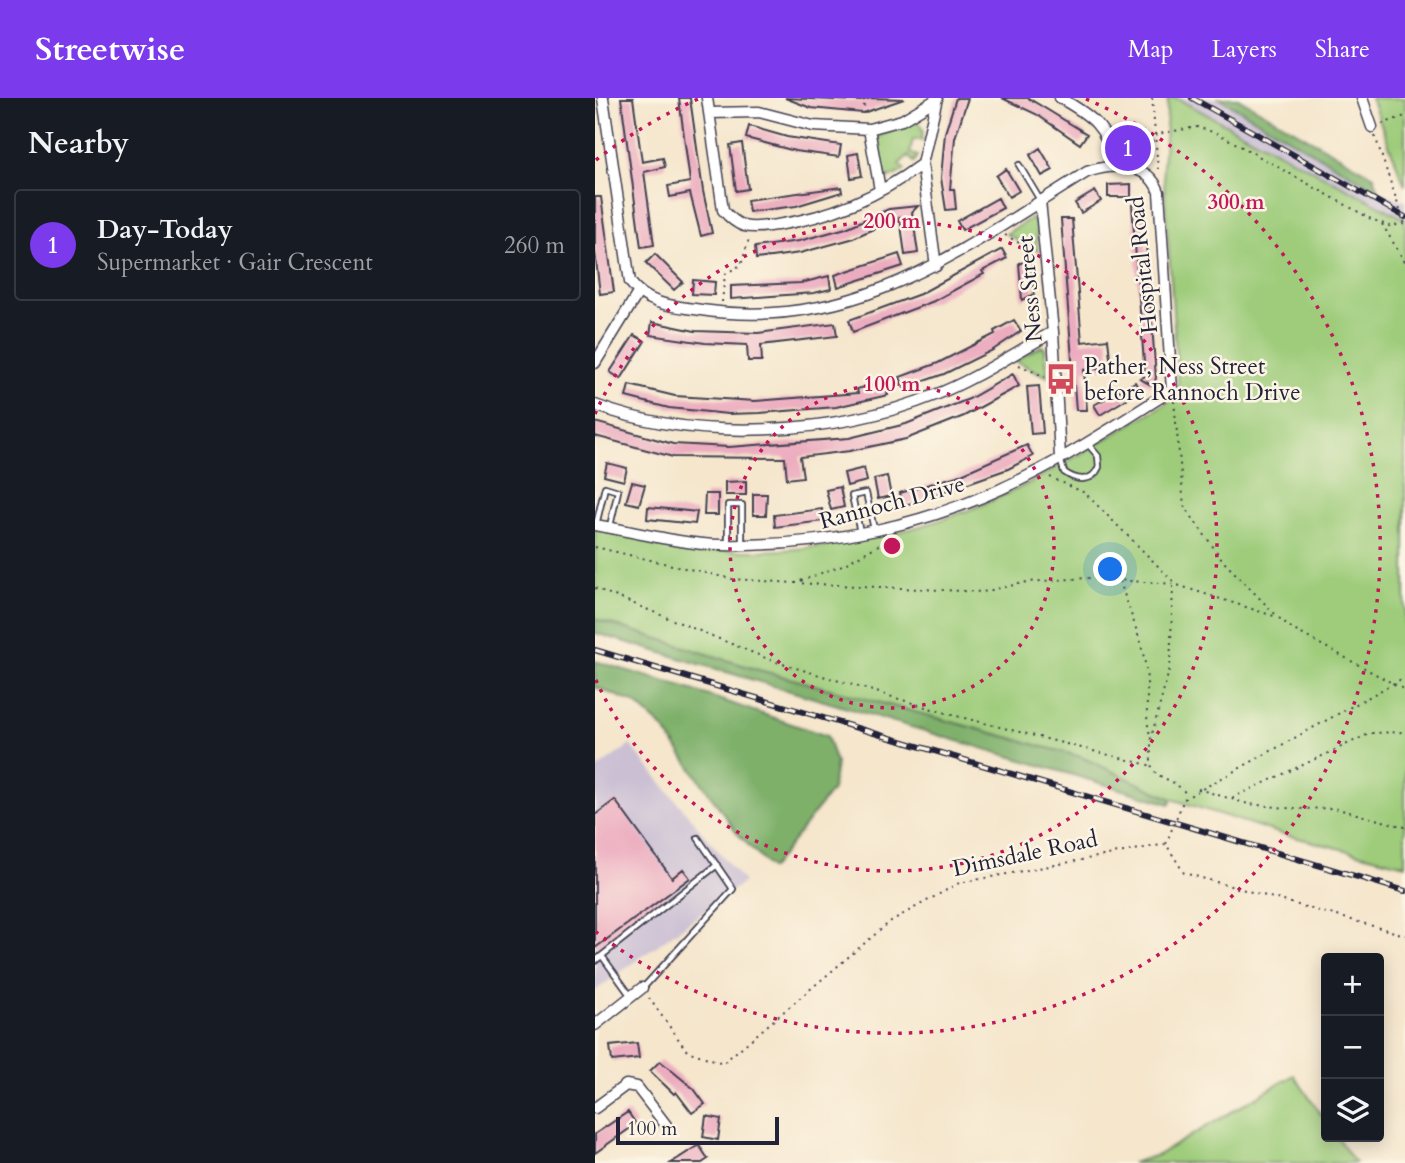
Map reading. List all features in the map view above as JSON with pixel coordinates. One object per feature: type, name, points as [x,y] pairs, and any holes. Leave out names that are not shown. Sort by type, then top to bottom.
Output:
[{"type":"street","points":[[603,98],[630,282],[638,293],[654,302],[747,315],[841,304],[888,288],[936,266],[1087,172],[1110,164],[1111,152],[1097,121],[1060,98]]},
{"type":"street","points":[[707,98],[723,210],[732,219],[750,227],[801,221],[842,208],[880,190],[922,164]]},
{"type":"street","points":[[709,113],[759,112],[813,126],[867,129],[902,120],[937,98]]},
{"type":"street","points":[[936,266],[922,164],[937,98]]},
{"type":"street","points":[[1362,98],[1372,127]]},
{"type":"street","points":[[867,129],[880,190]]},
{"type":"street","name":"Hospital Road","points":[[1110,164],[1136,169],[1158,188],[1173,390]]},
{"type":"street","name":"Ness Street","points":[[1040,201],[1053,332],[1060,457]]},
{"type":"street","points":[[595,363],[638,293]]},
{"type":"street","points":[[595,405],[636,416],[706,427],[782,428],[822,424],[896,409],[916,402],[1005,359],[1053,332]]},
{"type":"street","name":"Rannoch Drive","points":[[595,525],[729,545],[818,542],[874,530],[949,510],[1045,466],[1173,390]]},
{"type":"street","points":[[595,1025],[642,988]]},
{"type":"street","points":[[595,1108],[626,1085],[637,1087],[666,1125]]},
{"type":"lane","points":[[1019,165],[1040,201]]},
{"type":"lane","points":[[1060,457],[1063,472],[1073,479],[1082,480],[1091,476],[1099,467],[1098,456],[1086,442]]},
{"type":"lane","points":[[595,525],[605,487],[618,491],[609,528]]},
{"type":"lane","points":[[860,533],[852,496],[866,493],[874,530]]},
{"type":"lane","points":[[729,545],[728,505],[742,505],[742,544]]},
{"type":"lane","points":[[642,988],[733,889],[698,838]]},
{"type":"lane","points":[[595,961],[717,865]]},
{"type":"lane","points":[[602,956],[631,997]]},
{"type":"path","points":[[863,98],[867,129]]},
{"type":"path","points":[[1153,98],[1158,188]]},
{"type":"path","points":[[1136,169],[1157,135],[1197,127],[1219,134],[1381,223],[1389,226],[1405,225],[1372,127],[1405,116]]},
{"type":"path","points":[[1381,223],[1405,262]]},
{"type":"path","points":[[721,313],[725,274],[741,265],[749,246],[750,227]]},
{"type":"path","points":[[995,229],[1046,257]]},
{"type":"path","points":[[1005,359],[1056,382]]},
{"type":"path","points":[[1173,390],[1184,506],[1224,562],[1294,631],[1405,690]]},
{"type":"path","points":[[1045,466],[1051,478],[1085,493],[1175,584],[1170,667],[1151,738]]},
{"type":"path","points":[[795,583],[845,564],[892,537]]},
{"type":"path","points":[[595,547],[732,579],[983,592],[1027,582],[1087,578],[1175,584],[1277,617]]},
{"type":"path","points":[[1120,580],[1143,652],[1151,766],[1157,774],[1188,794]]},
{"type":"path","points":[[595,588],[773,661],[949,714],[1151,766]]},
{"type":"path","points":[[1405,677],[1188,794],[1166,844],[1184,873],[1405,935]]},
{"type":"path","points":[[1231,799],[1371,733],[1405,732]]},
{"type":"path","points":[[1197,789],[1231,799],[1296,809],[1334,808],[1405,827]]},
{"type":"path","name":"Dimsdale Road","points":[[642,988],[687,1051],[723,1063],[891,921],[959,883],[1166,844]]},
{"type":"shaded area","points":[[1176,98],[1219,98],[1379,191],[1405,201],[1405,219]]},
{"type":"shaded area","points":[[630,745],[744,882],[595,991],[595,770]]},
{"type":"green space","points":[[1168,98],[1176,98],[1405,219],[1405,865],[1282,834],[1172,799],[1081,757],[755,669],[595,619],[595,529],[705,549],[760,551],[801,549],[881,536],[959,514],[996,499],[1050,472],[1179,396],[1163,167]]},
{"type":"green space","points":[[1219,98],[1238,98],[1374,176],[1379,191]]},
{"type":"green space","points":[[1371,98],[1405,98],[1405,186]]},
{"type":"green space","points":[[916,120],[923,130],[922,140],[913,139],[910,153],[918,156],[914,162],[908,156],[899,164],[905,170],[888,179],[878,161],[878,137]]},
{"type":"green space","points":[[1031,218],[1036,225],[1038,251],[1006,234]]},
{"type":"green space","points":[[1041,346],[1045,348],[1048,377],[1015,361]]},
{"type":"green space","points":[[595,619],[755,669],[1081,757],[1172,799],[1170,804],[595,633]]},
{"type":"green space","points":[[595,661],[686,688],[827,736],[836,763],[832,790],[771,869],[738,834],[663,728],[635,703],[595,687]]},
{"type":"green space","points":[[1294,1075],[1321,1115],[1321,1142],[1340,1142],[1355,1163],[1132,1163],[1158,1155]]},
{"type":"building","points":[[621,98],[633,98],[642,162],[663,158],[665,167],[644,172],[654,245],[641,247]]},
{"type":"building","points":[[679,98],[690,98],[703,191],[712,233],[701,236],[690,193],[670,197],[668,186],[690,182]]},
{"type":"building","points":[[785,98],[861,101],[871,98],[904,99],[863,113],[811,108]]},
{"type":"building","points":[[956,98],[968,98],[955,138],[950,189],[954,189],[956,209],[946,210],[941,178],[945,133]]},
{"type":"building","points":[[1002,98],[1028,98],[1087,134],[1080,144],[1036,114]]},
{"type":"building","points":[[749,126],[787,137],[841,145],[839,157],[795,151],[746,138]]},
{"type":"building","points":[[1134,137],[1138,156],[1122,159],[1118,141]]},
{"type":"building","points":[[742,143],[748,189],[736,191],[730,145]]},
{"type":"building","points":[[1040,148],[1053,170],[1042,176],[1030,155]]},
{"type":"building","points":[[858,153],[862,176],[851,178],[848,155]]},
{"type":"building","points":[[1006,169],[1019,191],[1009,197],[996,176]]},
{"type":"building","points":[[1131,184],[1131,197],[1108,197],[1108,185]]},
{"type":"building","points":[[841,187],[842,192],[796,206],[749,212],[747,200]]},
{"type":"building","points":[[1095,191],[1101,201],[1081,213],[1075,203]]},
{"type":"building","points":[[595,197],[601,197],[614,292],[600,294],[595,251]]},
{"type":"building","points":[[998,198],[1003,208],[962,230],[957,221]]},
{"type":"building","points":[[1143,204],[1156,378],[1153,386],[1140,379],[1145,376],[1132,205]]},
{"type":"building","points":[[918,206],[912,212],[918,253],[905,255],[900,217],[851,239],[800,253],[756,259],[755,247],[799,241],[846,228],[889,209]]},
{"type":"building","points":[[1061,219],[1072,219],[1082,342],[1108,339],[1111,367],[1084,370],[1087,410],[1076,410]]},
{"type":"building","points":[[1002,249],[1007,258],[982,271],[984,274],[934,301],[853,332],[849,320],[920,294]]},
{"type":"building","points":[[655,254],[683,282],[674,290],[646,263]]},
{"type":"building","points":[[899,254],[903,266],[838,287],[835,275]]},
{"type":"building","points":[[1031,262],[1034,294],[1022,300],[1019,263]]},
{"type":"building","points":[[829,276],[831,289],[814,293],[731,299],[731,286],[801,283]]},
{"type":"building","points":[[693,280],[715,282],[714,295],[692,294]]},
{"type":"building","points":[[1014,320],[1021,331],[993,350],[944,374],[904,388],[900,377],[938,363],[995,334],[994,331]]},
{"type":"building","points":[[652,322],[695,331],[758,333],[835,323],[837,336],[761,345],[762,361],[748,361],[747,345],[705,343],[650,335]]},
{"type":"building","points":[[634,335],[645,341],[621,379],[610,372]]},
{"type":"building","points":[[1013,374],[1019,386],[964,416],[906,439],[850,451],[800,457],[803,477],[787,479],[785,458],[673,457],[595,436],[595,422],[673,444],[729,447],[849,438],[906,424],[969,399]]},
{"type":"building","points":[[885,382],[888,395],[836,407],[760,413],[728,414],[669,408],[626,397],[629,385],[675,396],[755,401],[858,393],[857,389]]},
{"type":"building","points":[[1135,382],[1140,391],[1100,415],[1094,405]]},
{"type":"building","points":[[1039,386],[1043,433],[1031,434],[1027,387]]},
{"type":"building","points":[[1027,445],[1033,456],[1008,469],[903,506],[900,493],[957,476]]},
{"type":"building","points":[[607,463],[627,468],[624,481],[604,476]]},
{"type":"building","points":[[864,468],[867,481],[847,486],[844,473]]},
{"type":"building","points":[[887,476],[891,496],[878,499],[874,479]]},
{"type":"building","points":[[746,481],[746,495],[725,495],[725,482]]},
{"type":"building","points":[[632,482],[645,485],[639,505],[626,502]]},
{"type":"building","points":[[840,487],[844,507],[831,510],[826,490]]},
{"type":"building","points":[[705,494],[718,494],[718,515],[704,515]]},
{"type":"building","points":[[753,494],[767,494],[766,515],[753,515]]},
{"type":"building","points":[[648,507],[697,512],[695,524],[647,519]]},
{"type":"building","points":[[822,509],[824,521],[775,527],[774,515]]},
{"type":"building","points":[[615,800],[672,878],[683,869],[690,878],[595,948],[595,815]]},
{"type":"building","points":[[637,1043],[639,1058],[612,1061],[610,1046]]},
{"type":"building","points":[[660,1061],[694,1089],[705,1104],[692,1113],[676,1092],[674,1094],[650,1071]]},
{"type":"building","points":[[628,1112],[636,1124],[595,1153],[595,1134]]},
{"type":"building","points":[[706,1116],[721,1119],[718,1140],[703,1137]]},
{"type":"building","points":[[699,1145],[708,1159],[702,1163],[671,1163]]},
{"type":"railway","points":[[1192,98],[1405,217]]},
{"type":"railway","points":[[595,650],[1405,891]]},
{"type":"place","name":"Day-Today","points":[[1128,148]]},
{"type":"place","name":"Pather, Ness Street before Rannoch Drive","points":[[1061,379]]}]
